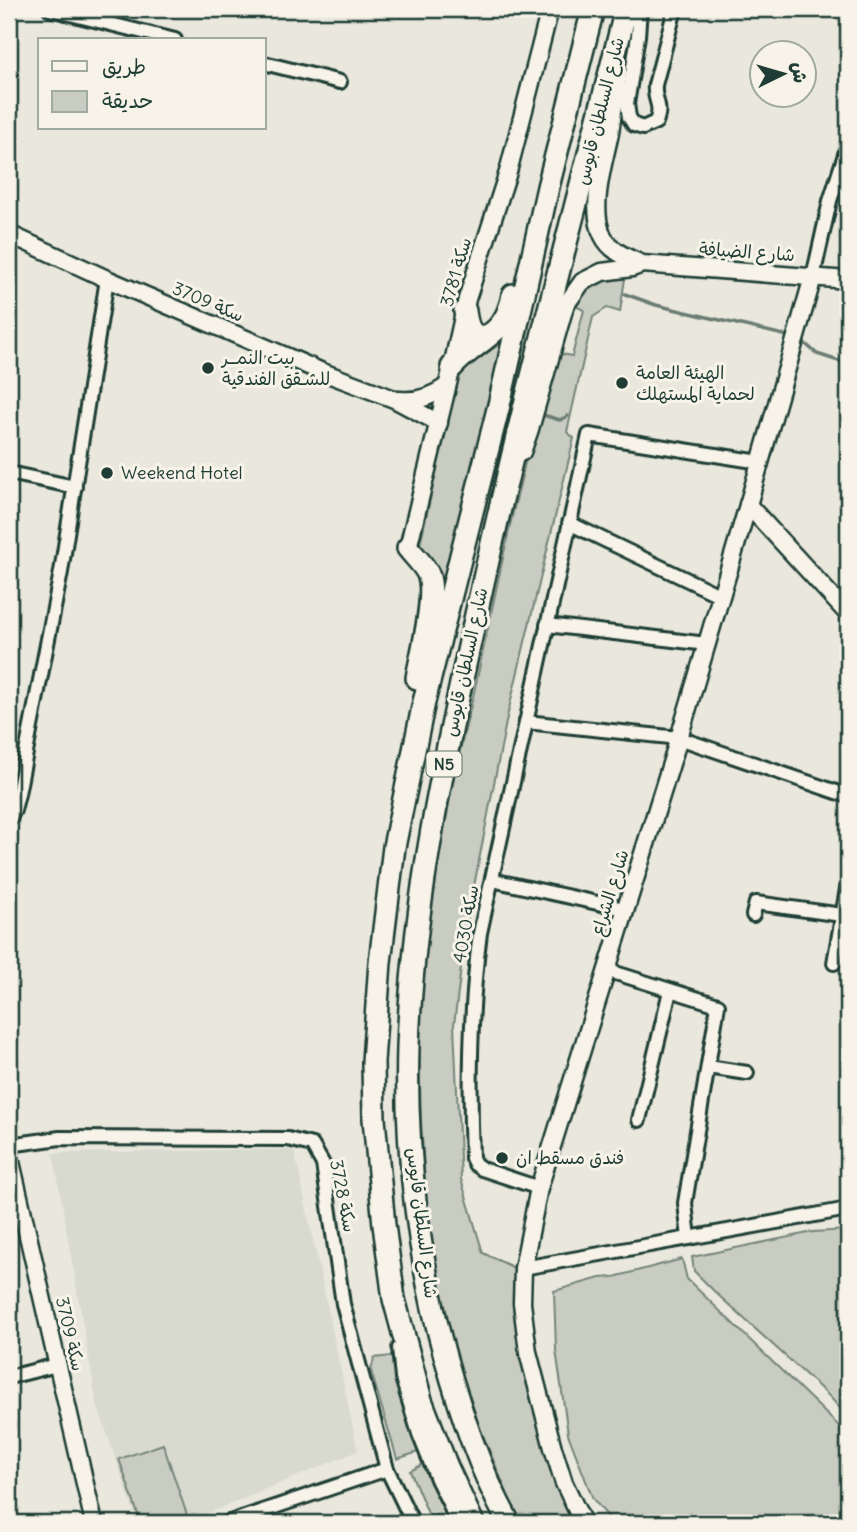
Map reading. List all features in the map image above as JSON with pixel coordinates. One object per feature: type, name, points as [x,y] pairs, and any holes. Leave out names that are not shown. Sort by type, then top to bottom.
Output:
[{"type":"highway","name":"شارع السلطان قابوس","points":[[473,1523],[447,1467],[421,1399],[394,1299],[374,1119],[373,1062],[380,962],[394,847],[424,702],[499,405],[548,187],[593,9]]},
{"type":"highway","name":"شارع السلطان قابوس","points":[[509,1523],[500,1508],[461,1413],[433,1312],[416,1212],[409,1111],[408,1046],[416,944],[434,816],[457,703],[497,518],[627,9]]},
{"type":"highway","points":[[450,377],[463,355],[491,334],[507,314],[548,187]]},
{"type":"highway","points":[[465,311],[468,326],[474,334],[482,337],[491,334]]},
{"type":"highway","points":[[394,847],[407,730],[429,608],[428,574],[408,548]]},
{"type":"street","points":[[50,9],[167,38]]},
{"type":"street","name":"سكة 3781","points":[[408,548],[465,311],[479,258],[508,172],[550,9]]},
{"type":"street","points":[[627,9],[610,131],[598,192],[598,217],[603,235],[614,250],[642,264]]},
{"type":"street","points":[[640,9],[626,104],[634,125],[643,128],[656,122],[659,114],[655,85],[675,9]]},
{"type":"street","points":[[266,64],[340,82]]},
{"type":"street","points":[[813,277],[830,201],[848,145]]},
{"type":"street","name":"سكة 3709","points":[[9,234],[320,371],[394,399],[439,423]]},
{"type":"street","points":[[497,518],[530,429],[565,306],[582,282],[602,272],[642,264]]},
{"type":"street","name":"شارع الضيافة","points":[[642,264],[848,280]]},
{"type":"street","name":"شارع الشراع","points":[[583,1523],[561,1471],[528,1352],[522,1303],[523,1268],[539,1188],[679,738],[813,277]]},
{"type":"street","points":[[9,820],[18,794],[61,572],[107,279]]},
{"type":"street","name":"سكة 3709","points":[[394,399],[408,401],[436,394],[450,377]]},
{"type":"street","name":"سكة 4030","points":[[539,1188],[482,1169],[472,1158],[472,996],[480,933],[589,435],[760,462]]},
{"type":"street","points":[[9,473],[75,486]]},
{"type":"street","points":[[748,505],[848,614]]},
{"type":"street","points":[[569,523],[721,596]]},
{"type":"street","points":[[547,625],[707,644]]},
{"type":"street","points":[[526,722],[679,738],[848,796]]},
{"type":"street","points":[[492,880],[625,909]]},
{"type":"street","points":[[834,963],[848,883]]},
{"type":"street","points":[[753,915],[756,903],[842,915]]},
{"type":"street","points":[[606,970],[718,1005],[685,1203],[689,1238]]},
{"type":"street","points":[[639,1119],[670,991]]},
{"type":"street","points":[[708,1067],[747,1073]]},
{"type":"street","name":"سكة 3728","points":[[9,1145],[73,1138],[288,1139],[312,1146],[323,1164],[343,1304],[387,1469],[413,1523]]},
{"type":"street","name":"سكة 3709","points":[[9,1153],[94,1523]]},
{"type":"street","points":[[523,1268],[848,1209]]},
{"type":"street","points":[[394,1299],[402,1378],[419,1434],[456,1523]]},
{"type":"street","points":[[9,1377],[57,1364]]},
{"type":"street","points":[[227,1523],[387,1469]]},
{"type":"shaded area","points":[[294,1149],[358,1451],[185,1523],[138,1523],[97,1405],[53,1153]]},
{"type":"green space","points":[[626,272],[620,312],[607,308],[593,317],[567,432],[574,438],[507,717],[466,927],[454,1025],[461,1179],[483,1253],[519,1270],[525,1353],[579,1523],[522,1523],[472,1409],[445,1317],[427,1220],[418,1010],[438,841],[533,430],[557,353],[572,356],[584,310],[571,304],[584,284]]},
{"type":"green space","points":[[505,340],[444,589],[419,549],[458,374]]},
{"type":"green space","points":[[848,1230],[848,1417],[829,1396],[694,1271],[692,1257],[813,1232]]},
{"type":"green space","points":[[682,1259],[687,1279],[848,1435],[848,1523],[613,1523],[593,1499],[568,1434],[556,1350],[554,1291]]},
{"type":"green space","points":[[391,1356],[421,1451],[397,1459],[371,1371],[374,1358]]},
{"type":"green space","points":[[163,1444],[188,1518],[172,1523],[141,1523],[119,1459]]},
{"type":"green space","points":[[427,1462],[451,1523],[432,1523],[410,1471]]},
{"type":"waterway","points":[[625,294],[656,305],[788,336]]},
{"type":"waterway","points":[[800,339],[817,354],[848,364]]},
{"type":"waterway","points":[[543,415],[560,420],[568,416]]},
{"type":"place","name":"بيت النمــر للشـقق الفندقية","points":[[208,368]]},
{"type":"place","name":"الهيئة العامة لحماية المستهلك","points":[[622,383]]},
{"type":"place","name":"Weekend Hotel","points":[[107,473]]},
{"type":"place","name":"فندق مسقط ان","points":[[502,1158]]}]
